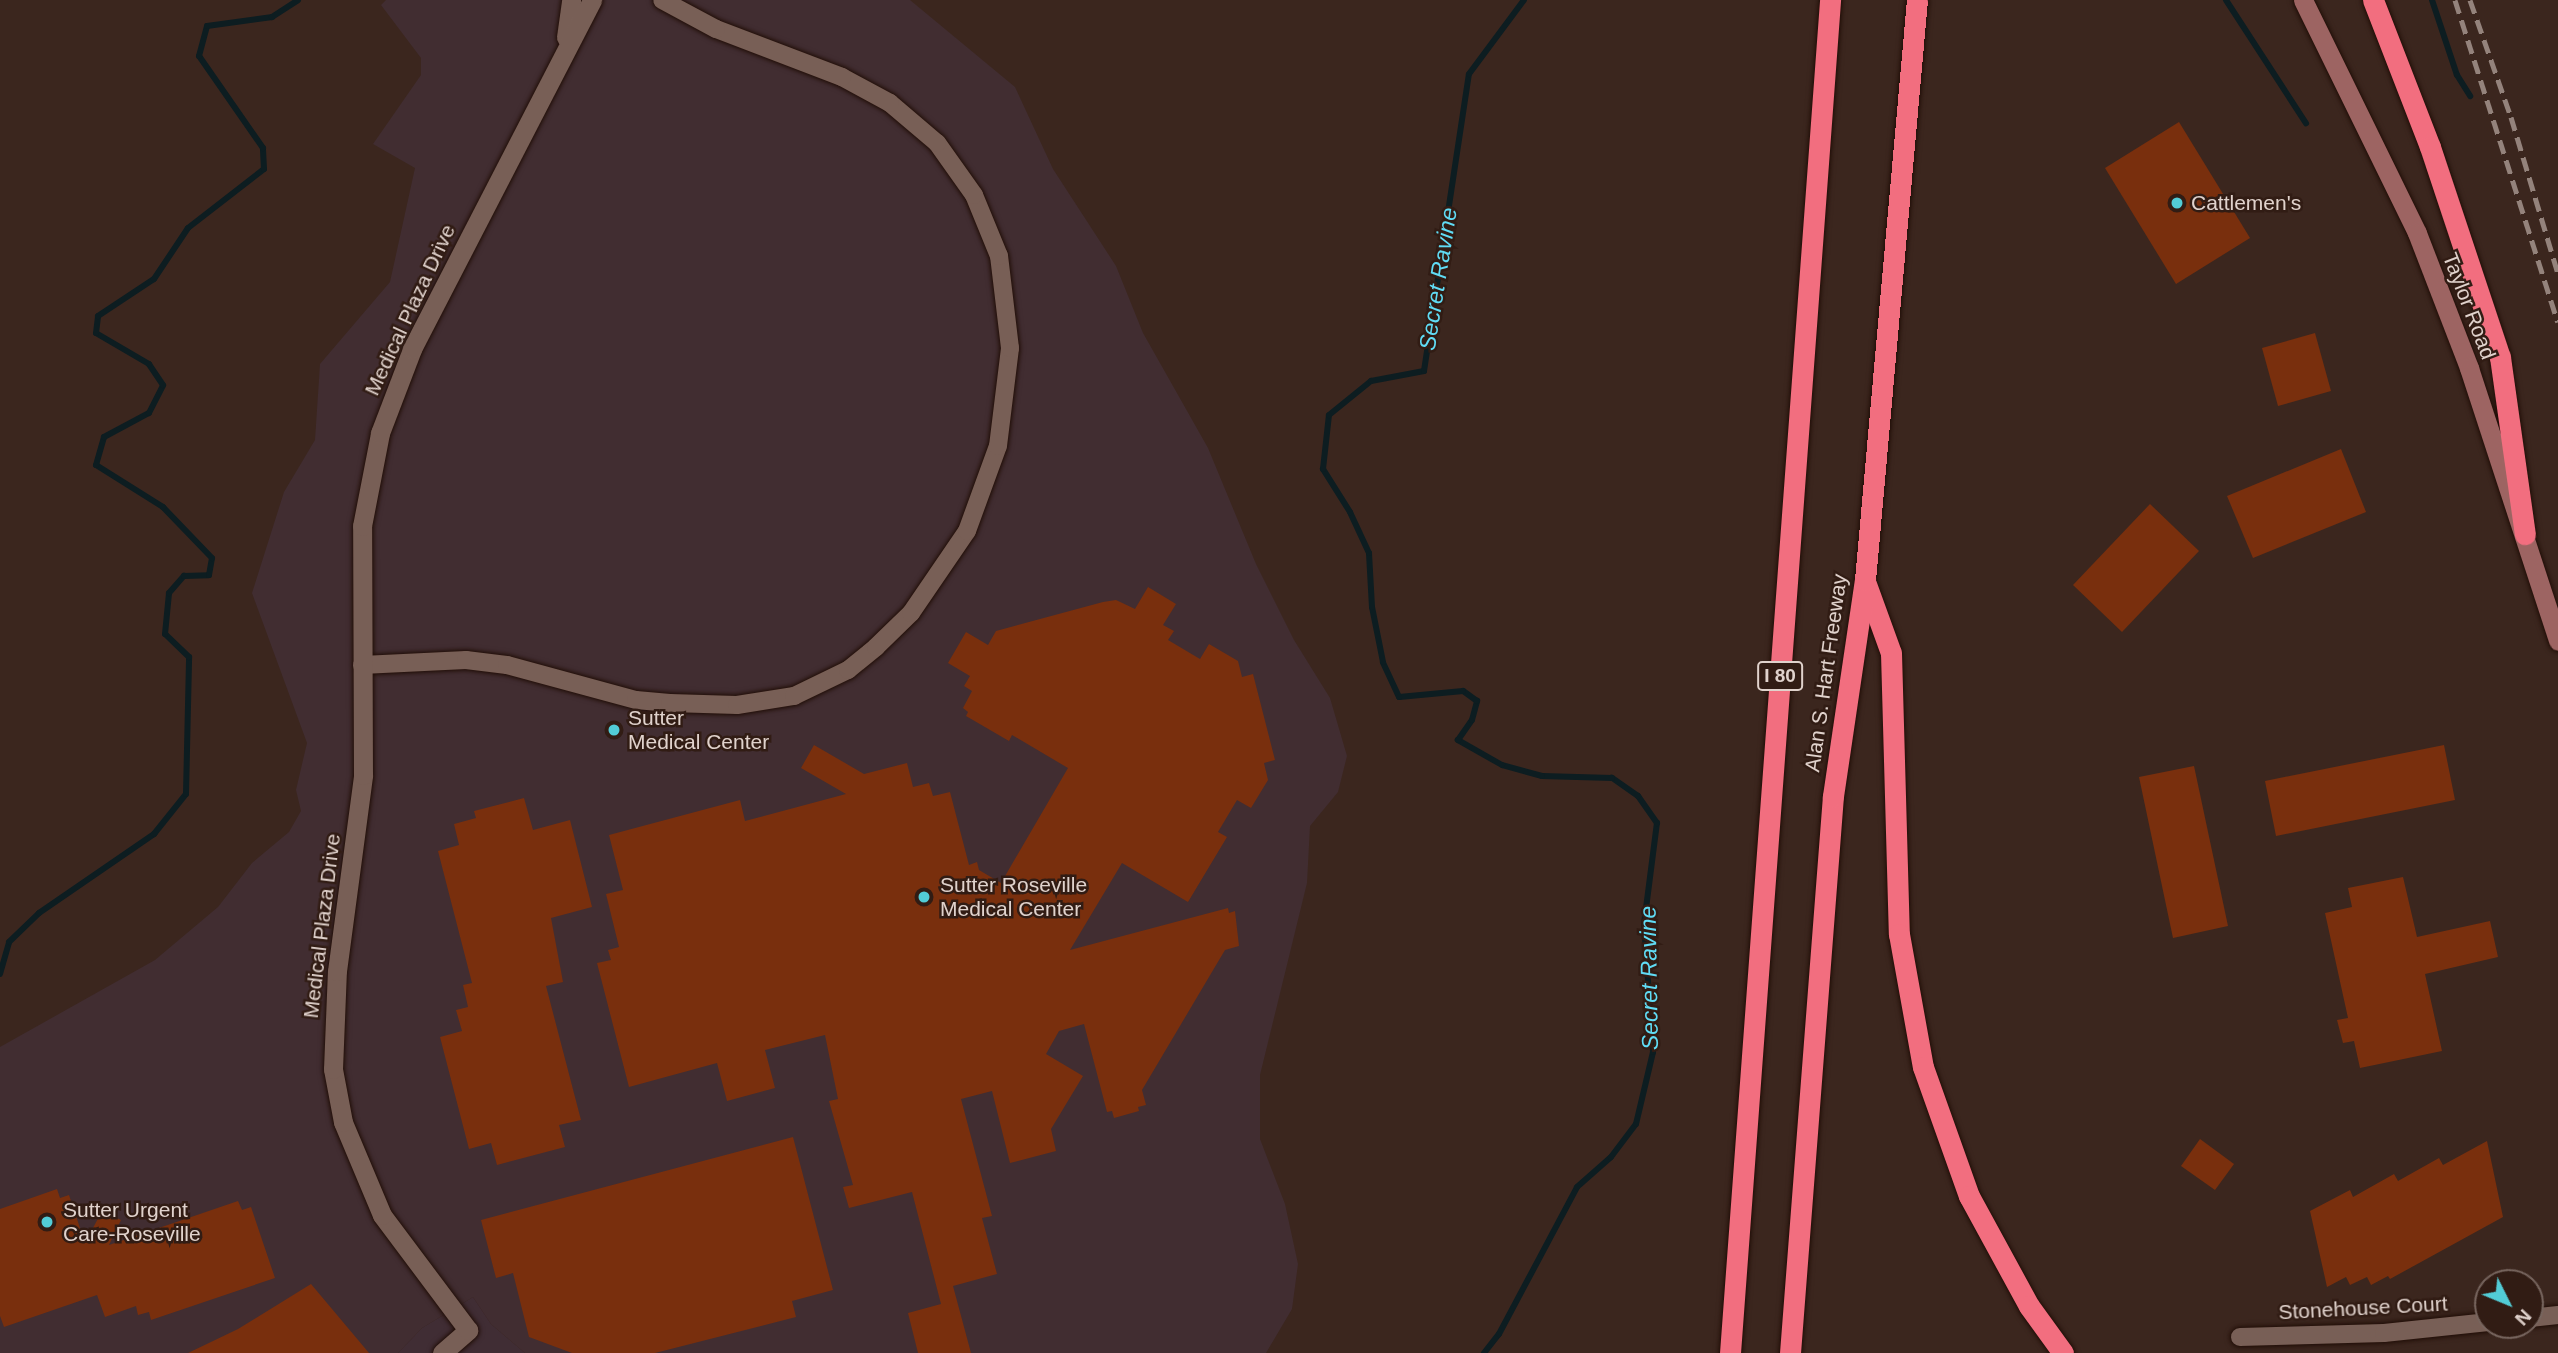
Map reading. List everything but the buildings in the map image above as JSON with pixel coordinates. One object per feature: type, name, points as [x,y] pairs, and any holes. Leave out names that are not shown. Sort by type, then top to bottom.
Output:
[{"type":"highway","name":"Alan S. Hart Freeway","points":[[1730,1353],[1829,0]]},
{"type":"highway","name":"Alan S. Hart Freeway","points":[[1790,1353],[1833,796],[1865,580],[1917,0]]},
{"type":"highway","points":[[2373,0],[2430,146],[2500,357],[2525,534]]},
{"type":"highway","points":[[1865,580],[1891,653],[1899,934],[1923,1067],[1969,1196],[2029,1307],[2063,1353]]},
{"type":"main road","name":"Taylor Road","points":[[2304,0],[2417,233],[2525,534],[2558,641]]},
{"type":"street","points":[[563,55],[571,0]]},
{"type":"street","name":"Medical Plaza Drive","points":[[442,1353],[468,1331],[382,1215],[343,1122],[333,1069],[337,971],[363,775],[362,526],[384,423],[427,316],[592,0]]},
{"type":"street","points":[[362,665],[466,660],[507,665],[624,697],[670,703],[737,705],[794,696],[848,670],[876,647],[911,613],[967,531],[998,446],[1010,348],[999,256],[974,195],[937,143],[890,103],[832,73],[716,29],[662,0]]},
{"type":"street","name":"Stonehouse Court","points":[[2239,1337],[2384,1333],[2474,1323]]},
{"type":"shaded area","points":[[386,0],[910,0],[1015,87],[1053,169],[1116,266],[1143,333],[1208,448],[1256,564],[1294,640],[1330,698],[1347,756],[1338,792],[1310,826],[1307,883],[1260,1075],[1260,1139],[1285,1204],[1298,1264],[1292,1309],[1266,1353],[525,1353],[491,1324],[473,1297],[422,1328],[398,1353],[0,1353],[0,1047],[155,960],[218,907],[252,863],[289,832],[301,811],[296,790],[307,743],[252,593],[284,492],[315,440],[320,364],[390,282],[415,168],[373,144],[421,75],[421,58],[381,5]]},
{"type":"shaded area","points":[[473,1297],[491,1324],[525,1353],[398,1353],[422,1328]]},
{"type":"waterway","points":[[0,974],[9,942],[39,913],[154,834],[186,794],[189,657],[165,634],[169,593],[184,576],[209,575],[212,558],[163,507],[96,465],[104,437],[149,413],[163,385],[149,364],[96,333],[98,316],[154,279],[188,228],[264,169],[263,148],[199,56],[207,26],[272,17],[298,0]]},
{"type":"waterway","name":"Secret Ravine","points":[[1484,1353],[1499,1334],[1577,1187],[1611,1157],[1636,1124],[1653,1052],[1644,924],[1657,823],[1638,796],[1612,778],[1542,776],[1502,765],[1458,740],[1472,720],[1477,701],[1463,691],[1399,697],[1383,662],[1372,607],[1369,553],[1350,512],[1323,469],[1329,415],[1371,381],[1424,371],[1469,74],[1524,0]]},
{"type":"waterway","points":[[2226,0],[2306,123]]},
{"type":"waterway","points":[[2432,0],[2457,75],[2470,96]]},
{"type":"railway","points":[[2455,0],[2558,322]]},
{"type":"railway","points":[[2470,0],[2511,117],[2558,274]]},
{"type":"place","name":"Cattlemen's","points":[[2177,203]]},
{"type":"place","name":"Sutter Medical Center","points":[[614,730]]},
{"type":"place","name":"Sutter Roseville Medical Center","points":[[924,897]]},
{"type":"place","name":"Sutter Urgent Care-Roseville","points":[[47,1222]]}]
